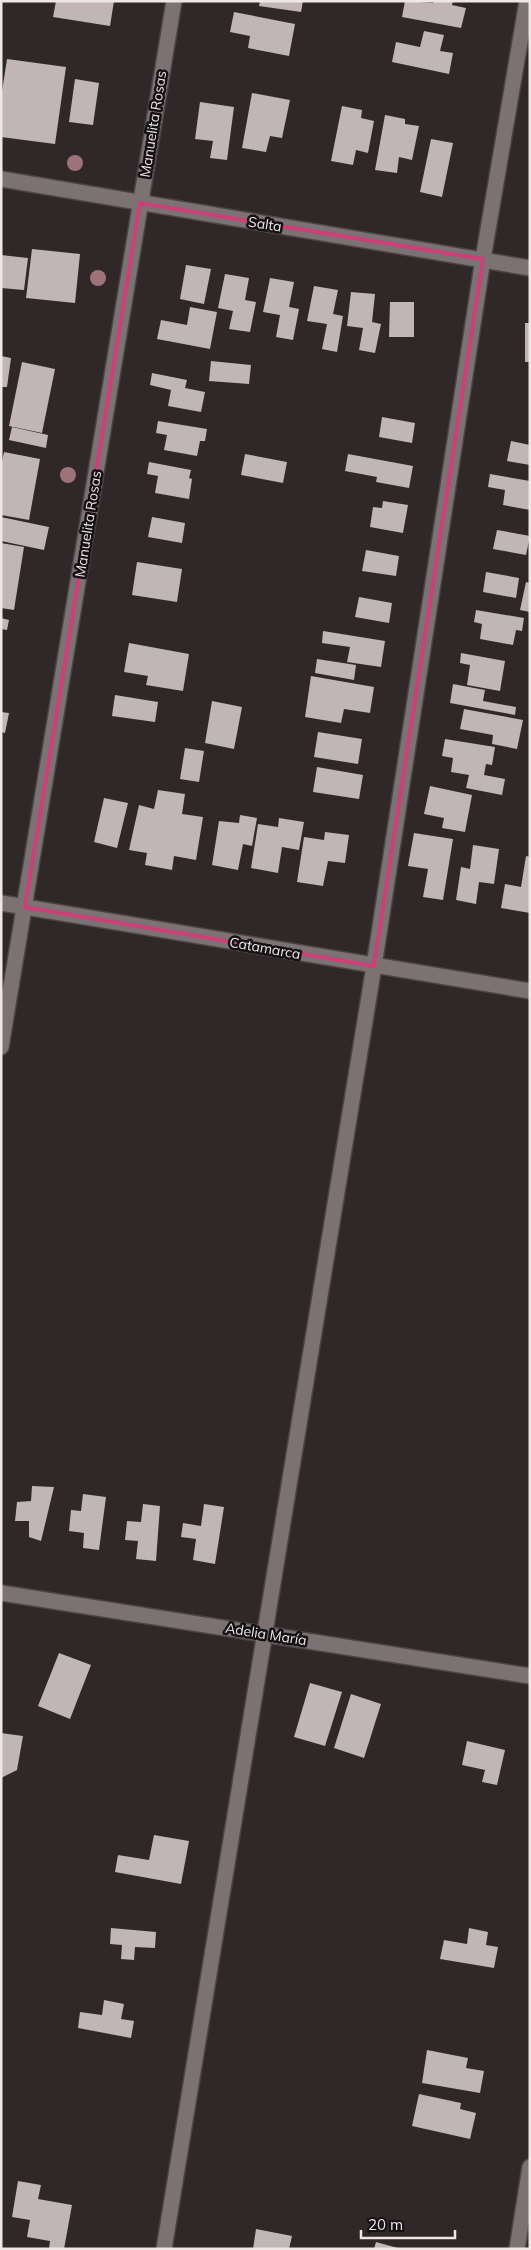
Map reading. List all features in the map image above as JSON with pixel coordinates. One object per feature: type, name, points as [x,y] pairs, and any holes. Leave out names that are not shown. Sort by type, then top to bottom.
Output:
[{"type":"street","name":"Manuelita Rosas","points":[[1,1046],[174,1]]},
{"type":"street","points":[[164,2249],[374,966],[484,259],[527,1]]},
{"type":"street","name":"Salta","points":[[1,179],[530,268]]},
{"type":"street","name":"Catamarca","points":[[1,903],[530,991]]},
{"type":"street","name":"Adelia María","points":[[1,1593],[530,1676]]},
{"type":"street","points":[[517,2249],[530,2167]]},
{"type":"highlighted area","points":[[140,203],[483,259],[374,966],[25,907]]},
{"type":"building","points":[[56,1],[114,1],[110,26],[53,17]]},
{"type":"building","points":[[260,1],[303,1],[301,12],[259,6]]},
{"type":"building","points":[[405,1],[433,3],[434,1],[453,1],[452,5],[466,8],[461,28],[402,17]]},
{"type":"building","points":[[234,12],[295,24],[289,56],[248,48],[250,36],[230,32]]},
{"type":"building","points":[[424,31],[444,35],[440,51],[453,53],[449,74],[392,62],[396,42],[420,47]]},
{"type":"building","points":[[7,59],[66,67],[55,144],[1,137],[1,98]]},
{"type":"building","points":[[75,79],[99,83],[93,125],[69,122]]},
{"type":"building","points":[[252,93],[290,100],[282,138],[270,136],[266,152],[242,148]]},
{"type":"building","points":[[200,102],[234,107],[227,160],[210,158],[213,141],[195,139]]},
{"type":"building","points":[[342,106],[362,110],[361,118],[374,121],[368,153],[356,150],[353,165],[331,161]]},
{"type":"building","points":[[385,115],[405,119],[405,124],[419,126],[412,160],[399,157],[397,173],[375,170]]},
{"type":"building","points":[[431,139],[453,143],[442,197],[420,192]]},
{"type":"building","points":[[32,249],[80,254],[75,303],[26,298]]},
{"type":"building","points":[[1,255],[28,258],[24,290],[1,288]]},
{"type":"building","points":[[186,265],[211,269],[204,304],[180,299]]},
{"type":"building","points":[[225,274],[249,278],[245,300],[256,302],[250,332],[229,329],[233,311],[218,308]]},
{"type":"building","points":[[270,278],[294,282],[289,307],[299,309],[293,340],[276,337],[280,315],[263,312]]},
{"type":"building","points":[[314,286],[338,290],[333,314],[343,316],[337,352],[322,349],[327,324],[307,321]]},
{"type":"building","points":[[351,292],[375,294],[372,322],[381,324],[375,353],[359,350],[363,328],[347,326]]},
{"type":"building","points":[[390,302],[414,302],[414,337],[389,337]]},
{"type":"building","points":[[190,307],[217,312],[210,349],[157,339],[161,320],[187,325]]},
{"type":"building","points":[[525,323],[530,323],[530,362],[525,362]]},
{"type":"building","points":[[1,356],[11,358],[7,387],[1,387]]},
{"type":"building","points":[[211,361],[251,365],[249,384],[209,381]]},
{"type":"building","points":[[22,362],[55,369],[42,433],[9,426]]},
{"type":"building","points":[[152,373],[187,380],[185,388],[205,392],[201,412],[168,406],[171,390],[150,385]]},
{"type":"building","points":[[382,417],[415,423],[412,443],[379,437]]},
{"type":"building","points":[[158,421],[207,429],[205,441],[200,441],[197,456],[164,450],[167,435],[156,433]]},
{"type":"building","points":[[12,427],[48,435],[46,448],[9,440]]},
{"type":"building","points":[[511,441],[530,445],[530,465],[507,461]]},
{"type":"building","points":[[4,452],[40,459],[29,520],[1,515],[1,466]]},
{"type":"building","points":[[245,454],[287,462],[283,483],[241,475]]},
{"type":"building","points":[[348,454],[413,466],[409,488],[376,482],[377,477],[345,471]]},
{"type":"building","points":[[149,462],[191,470],[189,478],[192,479],[189,499],[155,493],[158,476],[147,474]]},
{"type":"building","points":[[490,474],[530,481],[530,510],[503,505],[505,490],[488,487]]},
{"type":"building","points":[[383,501],[408,505],[403,533],[370,527],[373,507],[382,508]]},
{"type":"building","points":[[1,517],[49,527],[44,550],[1,541]]},
{"type":"building","points":[[152,517],[185,523],[182,543],[148,537]]},
{"type":"building","points":[[497,530],[530,536],[526,555],[493,549]]},
{"type":"building","points":[[1,543],[24,547],[14,610],[1,608]]},
{"type":"building","points":[[366,550],[399,556],[396,576],[362,571]]},
{"type":"building","points":[[137,562],[182,569],[177,602],[132,595]]},
{"type":"building","points":[[486,572],[519,578],[516,598],[483,592]]},
{"type":"building","points":[[526,582],[530,583],[530,612],[520,610]]},
{"type":"building","points":[[359,597],[392,603],[389,623],[355,617]]},
{"type":"building","points":[[476,610],[524,618],[522,631],[516,630],[513,645],[480,639],[482,624],[474,622]]},
{"type":"building","points":[[1,618],[9,620],[7,630],[1,629]]},
{"type":"building","points":[[323,631],[385,641],[381,667],[347,662],[350,647],[322,643]]},
{"type":"building","points":[[129,643],[189,654],[183,691],[146,685],[148,676],[124,672]]},
{"type":"building","points":[[461,653],[505,661],[500,691],[467,685],[470,665],[460,663]]},
{"type":"building","points":[[317,659],[356,665],[354,680],[315,673]]},
{"type":"building","points":[[311,676],[374,687],[370,713],[344,709],[341,723],[305,717]]},
{"type":"building","points":[[453,684],[485,690],[483,701],[516,707],[515,715],[450,703]]},
{"type":"building","points":[[115,695],[158,702],[155,722],[112,716]]},
{"type":"building","points":[[212,701],[242,707],[234,749],[205,743]]},
{"type":"building","points":[[464,709],[523,720],[517,749],[492,744],[493,735],[460,729]]},
{"type":"building","points":[[1,712],[9,713],[5,733],[1,732]]},
{"type":"building","points":[[318,732],[362,739],[358,764],[314,757]]},
{"type":"building","points":[[445,739],[495,747],[492,765],[486,764],[484,775],[505,779],[502,795],[466,788],[469,775],[451,772],[453,758],[442,756]]},
{"type":"building","points":[[185,748],[204,751],[199,782],[180,779]]},
{"type":"building","points":[[317,767],[363,775],[359,799],[313,792]]},
{"type":"building","points":[[430,786],[472,795],[465,832],[442,828],[444,818],[424,814]]},
{"type":"building","points":[[158,790],[185,794],[182,814],[203,817],[196,860],[174,856],[172,870],[145,865],[147,853],[129,850],[139,805],[154,809]]},
{"type":"building","points":[[104,798],[128,803],[117,848],[94,842]]},
{"type":"building","points":[[240,815],[257,818],[252,846],[243,844],[238,870],[212,865],[219,821],[239,823]]},
{"type":"building","points":[[279,818],[304,822],[299,850],[282,847],[278,873],[251,868],[258,824],[278,827]]},
{"type":"building","points":[[325,832],[349,835],[345,863],[328,861],[323,886],[297,882],[304,837],[324,840]]},
{"type":"building","points":[[414,833],[453,839],[443,900],[423,897],[428,869],[408,866]]},
{"type":"building","points":[[473,845],[499,849],[494,884],[479,882],[476,904],[456,900],[461,867],[470,869]]},
{"type":"building","points":[[526,856],[530,857],[530,913],[501,908],[505,884],[521,887]]},
{"type":"building","points":[[32,1486],[54,1487],[41,1541],[29,1537],[29,1521],[15,1521],[17,1502],[31,1501]]},
{"type":"building","points":[[83,1494],[106,1497],[99,1550],[83,1548],[84,1533],[69,1531],[71,1510],[81,1511]]},
{"type":"building","points":[[143,1504],[160,1506],[156,1561],[136,1559],[138,1541],[125,1540],[127,1521],[141,1522]]},
{"type":"building","points":[[204,1504],[224,1507],[215,1564],[193,1560],[196,1539],[181,1537],[183,1523],[201,1526]]},
{"type":"building","points":[[59,1653],[91,1665],[70,1719],[38,1706]]},
{"type":"building","points":[[310,1683],[342,1692],[325,1746],[294,1737]]},
{"type":"building","points":[[351,1694],[381,1704],[364,1758],[334,1748]]},
{"type":"building","points":[[1,1733],[23,1736],[17,1770],[1,1778]]},
{"type":"building","points":[[467,1741],[505,1750],[497,1785],[482,1782],[485,1770],[462,1765]]},
{"type":"building","points":[[154,1835],[189,1841],[181,1884],[115,1872],[118,1855],[149,1860]]},
{"type":"building","points":[[111,1928],[156,1932],[155,1948],[135,1947],[134,1960],[121,1959],[122,1945],[110,1944]]},
{"type":"building","points":[[469,1928],[488,1932],[486,1945],[498,1947],[494,1968],[440,1959],[444,1940],[467,1944]]},
{"type":"building","points":[[104,2000],[124,2004],[121,2019],[134,2021],[131,2038],[78,2028],[80,2012],[102,2015]]},
{"type":"building","points":[[427,2050],[468,2058],[466,2068],[484,2071],[480,2093],[422,2083]]},
{"type":"building","points":[[419,2094],[461,2103],[460,2109],[476,2113],[470,2139],[412,2126]]},
{"type":"building","points":[[18,2181],[41,2185],[38,2199],[72,2205],[64,2249],[49,2249],[50,2241],[27,2237],[30,2220],[12,2217]]},
{"type":"building","points":[[256,2229],[292,2236],[289,2249],[253,2249]]},
{"type":"building","points":[[376,2242],[398,2248],[398,2249],[374,2249]]}]
